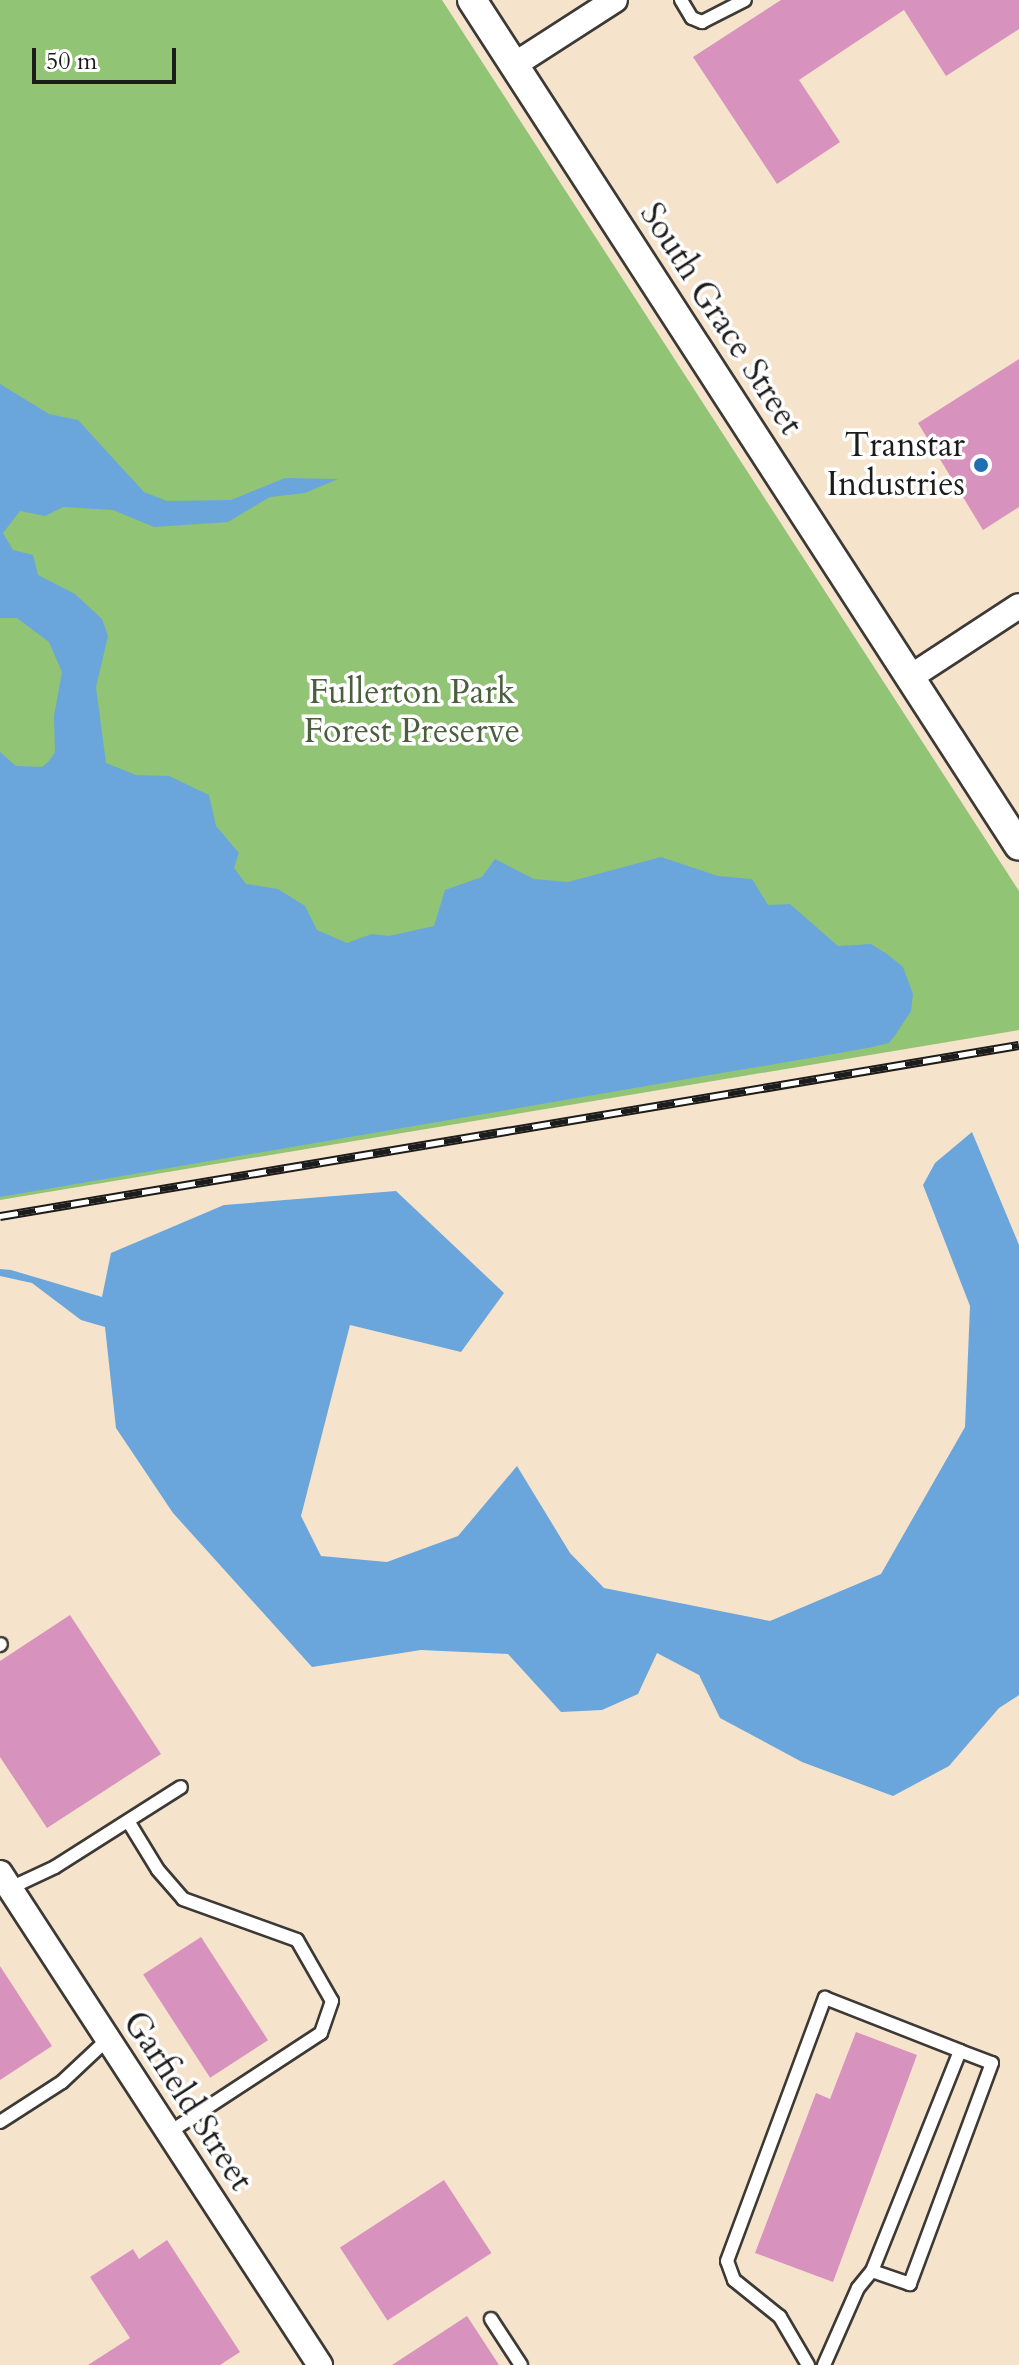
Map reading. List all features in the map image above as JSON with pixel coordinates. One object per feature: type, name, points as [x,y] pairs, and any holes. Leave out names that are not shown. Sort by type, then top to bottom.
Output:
[{"type":"street","name":"South Grace Street","points":[[472,0],[1019,846]]},
{"type":"street","points":[[514,65],[615,0]]},
{"type":"street","points":[[909,678],[1019,606]]},
{"type":"street","name":"Garfield Street","points":[[3,1885],[108,2039],[320,2365]]},
{"type":"lane","points":[[681,0],[692,18],[702,22],[745,0]]},
{"type":"lane","points":[[3,1885],[55,1867],[181,1787]]},
{"type":"lane","points":[[128,1821],[158,1870],[183,1899],[297,1940],[332,2001],[321,2033],[168,2133]]},
{"type":"lane","points":[[808,2365],[780,2317],[734,2280],[727,2261],[825,1998],[992,2063],[910,2284],[872,2271]]},
{"type":"lane","points":[[0,2122],[62,2082],[108,2039]]},
{"type":"lane","points":[[824,2365],[858,2288],[872,2271],[960,2051]]},
{"type":"lane","points":[[491,2319],[521,2365]]},
{"type":"green space","name":"Fullerton Park Forest Preserve","points":[[0,0],[442,0],[1019,891],[1019,1030],[0,1200]]},
{"type":"water","points":[[0,384],[49,414],[78,420],[144,492],[167,501],[231,500],[285,478],[338,479],[305,493],[270,497],[228,522],[154,527],[113,510],[63,507],[45,516],[20,511],[3,533],[13,550],[33,555],[38,575],[75,594],[102,619],[108,636],[96,687],[106,763],[136,775],[169,776],[209,795],[216,826],[239,853],[234,868],[246,884],[278,889],[305,906],[317,930],[347,943],[372,934],[389,936],[434,926],[445,890],[482,877],[495,859],[534,879],[568,882],[661,857],[718,876],[752,879],[768,905],[790,904],[838,946],[871,944],[887,954],[903,967],[913,994],[911,1011],[896,1034],[889,1043],[868,1048],[0,1197],[0,752],[16,766],[42,767],[49,761],[55,752],[54,716],[62,672],[49,642],[17,618],[0,618]]},
{"type":"water","points":[[972,1132],[1019,1245],[1019,1695],[999,1708],[949,1766],[893,1796],[802,1762],[720,1718],[699,1675],[657,1653],[638,1694],[602,1710],[561,1712],[508,1654],[421,1650],[312,1667],[173,1513],[116,1428],[105,1327],[81,1320],[32,1283],[0,1276],[0,1269],[11,1270],[102,1297],[111,1253],[224,1205],[396,1191],[504,1293],[461,1352],[350,1325],[301,1516],[321,1556],[387,1562],[458,1536],[517,1466],[570,1553],[604,1588],[770,1621],[881,1574],[965,1427],[970,1306],[923,1185],[935,1163]]},
{"type":"building","points":[[781,0],[1019,0],[1019,29],[946,76],[904,10],[799,80],[840,142],[777,184],[693,57]]},
{"type":"building","name":"Transtar Industries","points":[[1019,359],[1019,507],[983,530],[918,423]]},
{"type":"building","points":[[70,1615],[161,1754],[47,1828],[0,1757],[0,1661]]},
{"type":"building","points":[[201,1937],[268,2040],[210,2078],[143,1975]]},
{"type":"building","points":[[0,1966],[52,2046],[0,2080]]},
{"type":"building","points":[[856,2032],[917,2055],[833,2282],[755,2253],[816,2093],[830,2099]]},
{"type":"building","points":[[444,2180],[491,2253],[387,2320],[340,2248]]},
{"type":"building","points":[[167,2240],[240,2352],[220,2365],[88,2365],[130,2338],[90,2277],[133,2249],[139,2259]]},
{"type":"building","points":[[467,2316],[499,2365],[392,2365]]},
{"type":"railway","points":[[0,1216],[1019,1045]]},
{"type":"place","name":"Transtar Industries","points":[[981,465]]}]
